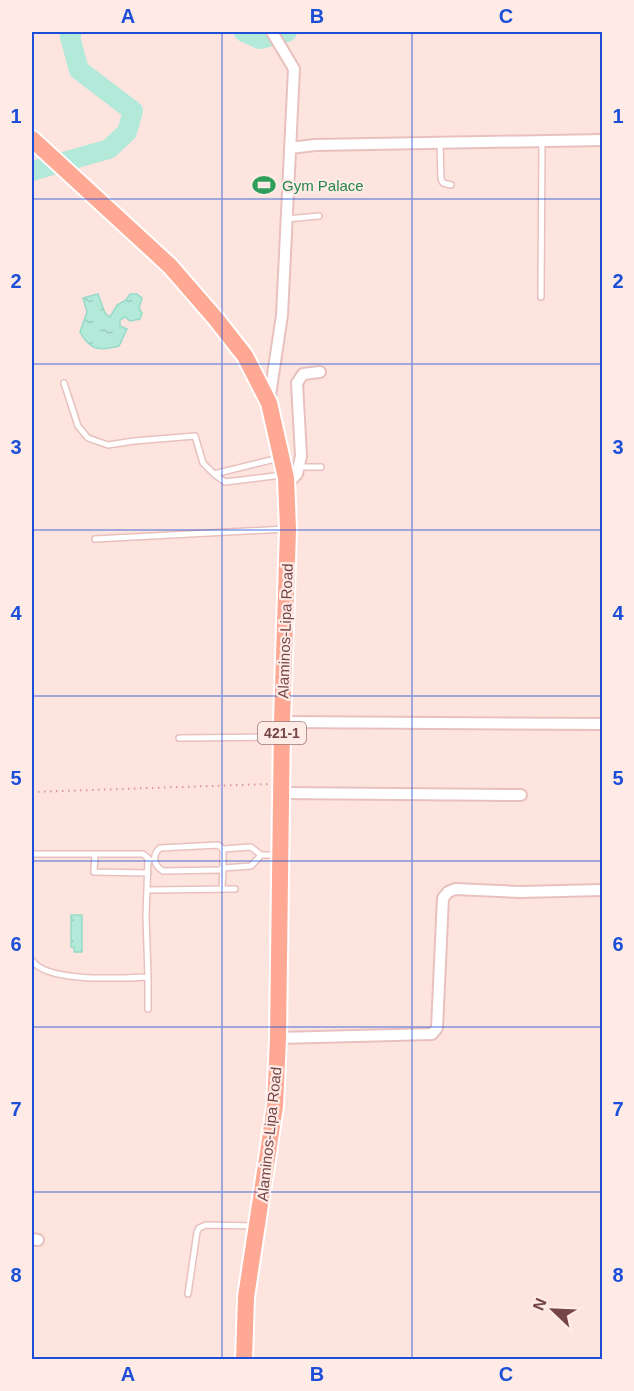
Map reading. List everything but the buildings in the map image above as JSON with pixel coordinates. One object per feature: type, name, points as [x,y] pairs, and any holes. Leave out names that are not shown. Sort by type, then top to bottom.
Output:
[{"type":"main road","name":"Alaminos-Lipa Road","points":[[32,139],[170,266],[245,356],[269,403],[281,458],[290,475],[282,729],[282,855],[275,1106],[246,1297],[244,1359]]},
{"type":"street","points":[[269,403],[282,315],[294,69],[282,45],[272,32]]},
{"type":"street","points":[[290,148],[315,145],[603,140]]},
{"type":"street","points":[[290,475],[302,456],[297,383],[303,374],[320,372]]},
{"type":"street","points":[[282,729],[603,724]]},
{"type":"street","points":[[281,788],[521,795]]},
{"type":"street","points":[[278,1038],[432,1034],[435,1032],[443,898],[448,892],[455,889],[520,892],[603,890]]},
{"type":"lane","points":[[541,297],[542,141]]},
{"type":"lane","points":[[440,143],[441,180],[451,185]]},
{"type":"lane","points":[[286,219],[319,216]]},
{"type":"lane","points":[[64,383],[78,426],[88,438],[108,446],[134,441],[195,436],[203,464],[225,482],[290,475],[321,466]]},
{"type":"lane","points":[[214,474],[281,458]]},
{"type":"lane","points":[[95,539],[288,529]]},
{"type":"lane","points":[[180,738],[282,729]]},
{"type":"lane","points":[[148,1009],[148,873],[151,860],[160,848],[214,845],[223,849],[251,847],[261,855],[282,855]]},
{"type":"lane","points":[[222,889],[223,849]]},
{"type":"lane","points":[[32,854],[143,854],[163,871],[215,870],[251,866],[261,855]]},
{"type":"lane","points":[[95,854],[94,872],[148,873]]},
{"type":"lane","points":[[147,890],[235,889]]},
{"type":"lane","points":[[32,960],[39,967],[76,978],[148,977]]},
{"type":"lane","points":[[188,1294],[199,1228],[206,1225],[258,1226]]},
{"type":"path","points":[[32,792],[281,788]]},
{"type":"water","points":[[98,294],[105,313],[110,317],[117,305],[126,300],[130,294],[137,294],[142,298],[139,308],[142,313],[140,319],[130,321],[125,317],[120,320],[120,326],[127,329],[119,346],[106,349],[96,348],[88,343],[80,332],[87,312],[83,298]]},
{"type":"water","points":[[71,915],[82,915],[82,952],[74,952],[74,947],[71,947]]},
{"type":"waterway","points":[[32,171],[109,149],[127,132],[133,111],[79,70],[70,37],[72,32]]},
{"type":"waterway","points":[[244,32],[260,39],[287,32]]},
{"type":"place","name":"Gym Palace","points":[[264,185]]}]
